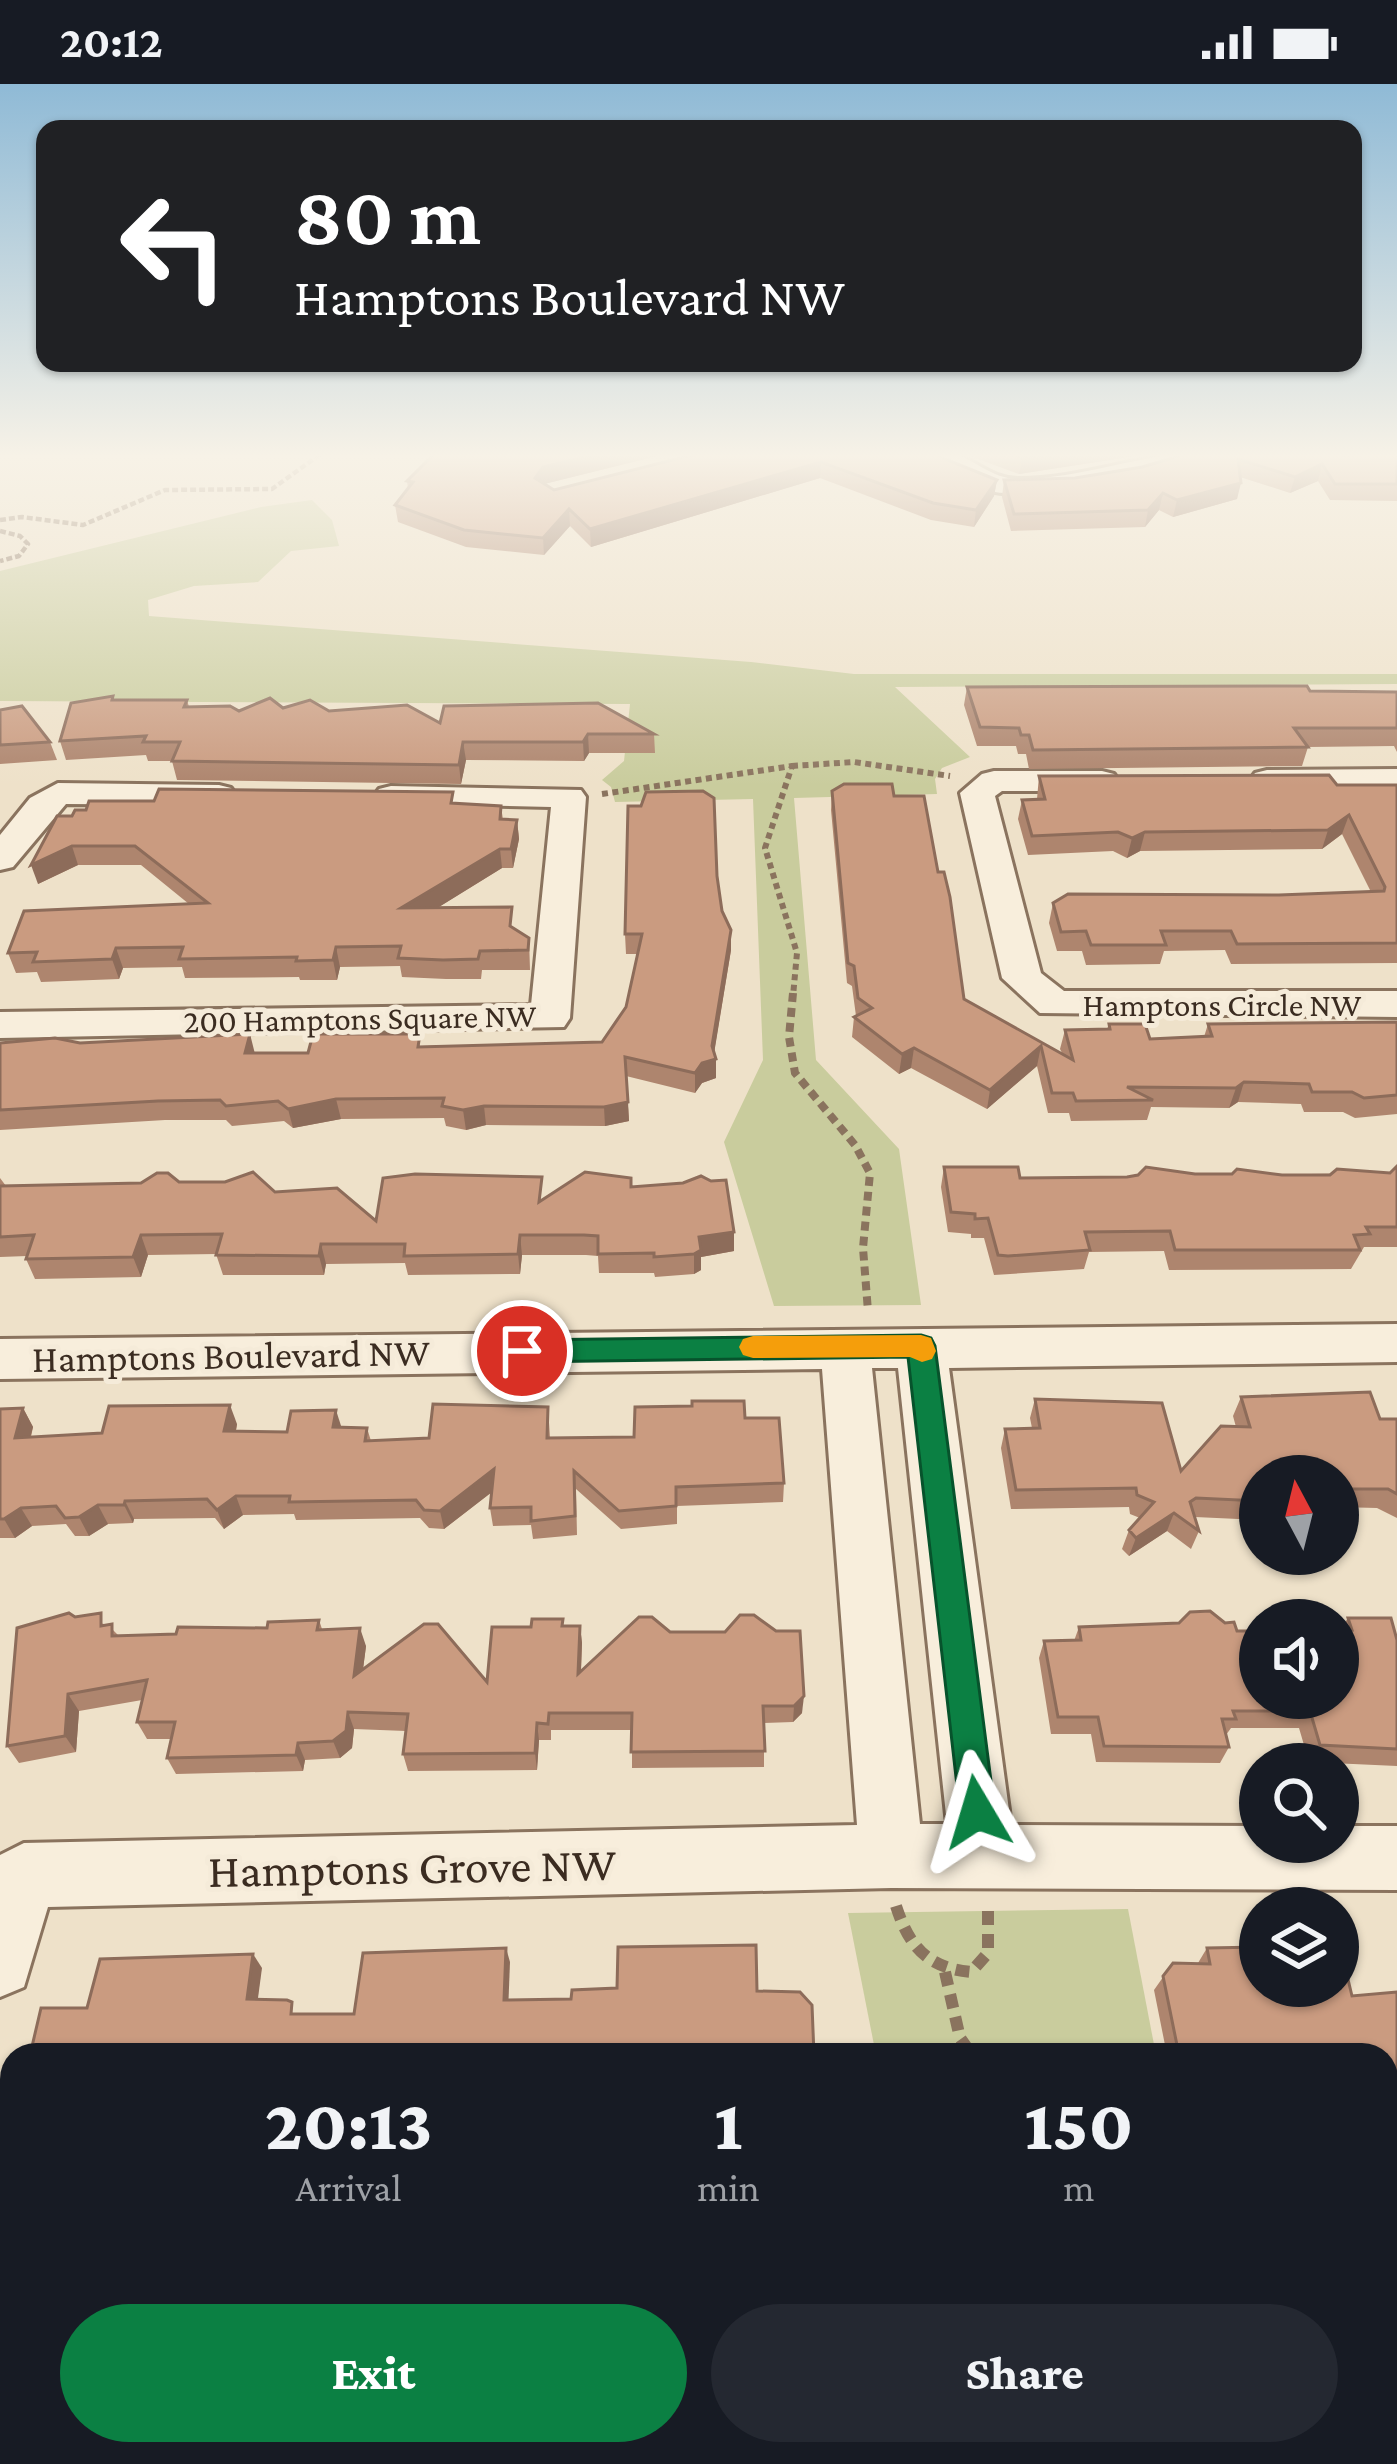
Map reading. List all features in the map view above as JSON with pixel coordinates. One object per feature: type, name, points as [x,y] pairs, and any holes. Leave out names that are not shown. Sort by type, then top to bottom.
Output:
[{"type":"street","points":[[1231,780],[1397,779]]},
{"type":"street","points":[[994,782],[1136,780]]},
{"type":"street","name":"Hamptons Circle NW","points":[[994,782],[977,793],[1022,978],[1054,1004],[1397,1004]]},
{"type":"street","points":[[0,859],[42,805],[58,793],[267,795]]},
{"type":"street","points":[[360,796],[568,797]]},
{"type":"street","name":"200 Hamptons Square NW","points":[[0,1025],[550,1018],[568,797]]},
{"type":"street","points":[[856,1328],[891,1856]]},
{"type":"street","name":"Hamptons Boulevard NW","points":[[0,1359],[856,1328],[921,1346],[1397,1343]]},
{"type":"street","points":[[921,1346],[983,1858]]},
{"type":"street","name":"Hamptons Grove NW","points":[[0,1963],[25,1875],[891,1856],[1397,1858]]},
{"type":"path","points":[[568,797],[840,759],[994,782]]},
{"type":"path","points":[[791,766],[765,848],[796,953],[788,1037],[795,1073],[855,1145],[870,1173],[856,1328]]},
{"type":"path","points":[[891,1856],[904,1933],[923,1961],[945,1972],[970,1972],[988,1953],[983,1858]]},
{"type":"path","points":[[945,1972],[963,2043]]},
{"type":"green space","points":[[28,564],[277,564],[258,582],[194,586],[148,600],[149,616],[854,674],[1397,674],[1397,684],[895,687],[970,757],[942,768],[935,779],[937,794],[794,798],[816,1060],[899,1149],[921,1305],[774,1306],[724,1142],[763,1060],[753,799],[615,802],[611,787],[602,780],[624,761],[630,704],[0,701],[0,571]]},
{"type":"green space","points":[[1128,1909],[1154,2043],[874,2043],[848,1913]]},
{"type":"building","points":[[1307,686],[1310,691],[1397,692],[1397,728],[1294,728],[1308,747],[1033,750],[1029,735],[1021,735],[1019,728],[980,727],[967,687]]},
{"type":"building","points":[[113,696],[112,700],[187,700],[184,707],[230,706],[239,711],[270,698],[283,708],[310,700],[329,711],[407,705],[440,723],[444,706],[598,703],[654,734],[588,734],[583,742],[463,742],[459,765],[172,761],[180,742],[143,742],[146,736],[60,741],[71,703]]},
{"type":"building","points":[[22,706],[50,742],[0,745],[0,710]]},
{"type":"building","points":[[1329,775],[1337,785],[1397,785],[1397,943],[1237,944],[1231,931],[1161,931],[1166,945],[1091,945],[1086,931],[1061,932],[1053,903],[1068,894],[1279,895],[1384,891],[1385,887],[1349,815],[1328,830],[1145,832],[1132,838],[1118,832],[1032,836],[1022,800],[1045,799],[1039,776]]},
{"type":"building","points":[[844,784],[892,784],[894,796],[924,796],[938,872],[944,872],[950,897],[964,999],[1073,1060],[1065,1030],[1110,1029],[1109,1024],[1145,1024],[1150,1039],[1212,1036],[1208,1024],[1397,1022],[1397,1095],[1364,1098],[1352,1092],[1312,1092],[1309,1084],[1244,1082],[1236,1088],[1127,1087],[1153,1100],[1076,1101],[1073,1093],[1052,1093],[1041,1046],[990,1090],[914,1048],[902,1054],[854,1017],[872,1008],[858,998],[854,966],[848,963],[832,791]]},
{"type":"building","points":[[159,789],[453,792],[451,803],[501,806],[500,819],[517,820],[511,849],[500,849],[401,908],[512,907],[510,926],[529,938],[528,950],[480,951],[478,959],[443,960],[398,958],[401,946],[336,947],[333,960],[296,961],[297,957],[179,959],[183,947],[116,948],[112,959],[33,962],[37,952],[8,953],[24,911],[208,903],[135,846],[72,846],[31,865],[57,816],[86,810],[89,801],[154,801]]},
{"type":"building","points":[[703,791],[714,798],[717,876],[722,911],[731,930],[712,1046],[716,1059],[702,1063],[695,1073],[625,1057],[628,1102],[604,1107],[463,1110],[442,1106],[444,1098],[336,1099],[288,1109],[278,1101],[226,1106],[220,1100],[0,1110],[0,1043],[250,1034],[245,1053],[308,1053],[313,1034],[420,1034],[418,1047],[602,1042],[626,1007],[642,934],[625,934],[628,806],[641,806],[646,792]]},
{"type":"building","points":[[1397,1166],[1397,1227],[1366,1227],[1370,1234],[1354,1235],[1360,1250],[1175,1250],[1170,1231],[1085,1232],[1090,1250],[1008,1256],[998,1255],[988,1218],[951,1212],[944,1167],[1018,1167],[1020,1178],[1127,1177],[1146,1167],[1195,1174],[1232,1174],[1237,1169],[1330,1175],[1337,1169],[1390,1173]]},
{"type":"building","points":[[253,1172],[275,1192],[337,1188],[376,1221],[383,1178],[415,1174],[542,1177],[539,1202],[585,1172],[631,1178],[631,1187],[683,1183],[701,1176],[726,1180],[734,1232],[699,1237],[701,1250],[694,1254],[654,1257],[654,1253],[598,1254],[598,1236],[584,1235],[520,1235],[518,1254],[404,1256],[405,1244],[321,1244],[319,1256],[216,1255],[222,1234],[141,1235],[133,1257],[26,1259],[34,1235],[0,1237],[0,1186],[141,1183],[157,1173],[168,1173],[179,1182],[225,1182]]},
{"type":"building","points":[[1370,1392],[1380,1419],[1397,1419],[1397,1494],[1388,1489],[1359,1489],[1359,1455],[1239,1455],[1239,1500],[1196,1498],[1190,1502],[1199,1531],[1174,1513],[1136,1538],[1129,1530],[1154,1502],[1137,1495],[1136,1488],[1016,1490],[1005,1429],[1040,1428],[1035,1399],[1162,1403],[1181,1471],[1221,1426],[1250,1427],[1241,1397]]},
{"type":"building","points":[[692,1401],[744,1401],[745,1418],[779,1418],[784,1483],[676,1487],[676,1506],[619,1511],[574,1471],[575,1516],[531,1521],[531,1507],[490,1508],[494,1469],[440,1511],[424,1510],[416,1500],[289,1502],[290,1496],[236,1496],[217,1510],[207,1499],[125,1501],[124,1505],[98,1505],[79,1517],[65,1518],[56,1506],[21,1508],[0,1519],[0,1409],[23,1408],[15,1438],[102,1433],[109,1406],[230,1405],[224,1431],[287,1432],[291,1411],[336,1410],[333,1427],[367,1428],[365,1441],[429,1438],[433,1404],[548,1407],[547,1438],[634,1437],[635,1407],[692,1406]]},
{"type":"building","points":[[1210,1611],[1225,1623],[1234,1622],[1239,1631],[1239,1711],[1233,1711],[1236,1719],[1222,1719],[1229,1747],[1104,1746],[1098,1717],[1058,1717],[1044,1641],[1081,1640],[1079,1627],[1179,1623],[1190,1612]]},
{"type":"building","points":[[69,1613],[75,1617],[101,1613],[101,1626],[112,1624],[112,1636],[176,1634],[178,1627],[267,1628],[268,1622],[319,1620],[317,1630],[360,1628],[354,1676],[424,1624],[438,1624],[487,1682],[492,1627],[531,1627],[532,1619],[563,1619],[562,1626],[580,1626],[578,1674],[639,1617],[652,1617],[670,1632],[725,1632],[740,1615],[754,1615],[776,1631],[800,1631],[804,1696],[794,1706],[763,1706],[765,1751],[631,1752],[632,1713],[549,1713],[548,1724],[537,1723],[535,1753],[403,1754],[408,1714],[348,1712],[346,1731],[333,1741],[298,1743],[296,1755],[167,1758],[175,1722],[137,1722],[147,1680],[68,1694],[65,1736],[7,1746],[17,1628]]},
{"type":"building","points":[[1359,1618],[1391,1618],[1397,1640],[1397,1749],[1319,1743],[1312,1719],[1359,1719]]},
{"type":"building","points":[[756,1945],[757,1991],[800,1992],[812,2005],[814,2043],[33,2043],[41,2008],[87,2008],[100,1959],[253,1954],[247,1999],[287,2000],[292,2002],[291,2014],[354,2014],[363,1953],[506,1948],[504,2000],[571,1999],[572,1990],[617,1988],[618,1947]]},
{"type":"building","points":[[1239,1947],[1239,2007],[1359,2007],[1359,1995],[1397,1992],[1397,2043],[1177,2043],[1163,1976],[1173,1963],[1210,1964],[1207,1948]]},
{"type":"slow traffic","points":[[753,1347],[921,1346],[922,1351]]},
{"type":"route","points":[[522,1351],[921,1346],[977,1812]]}]
